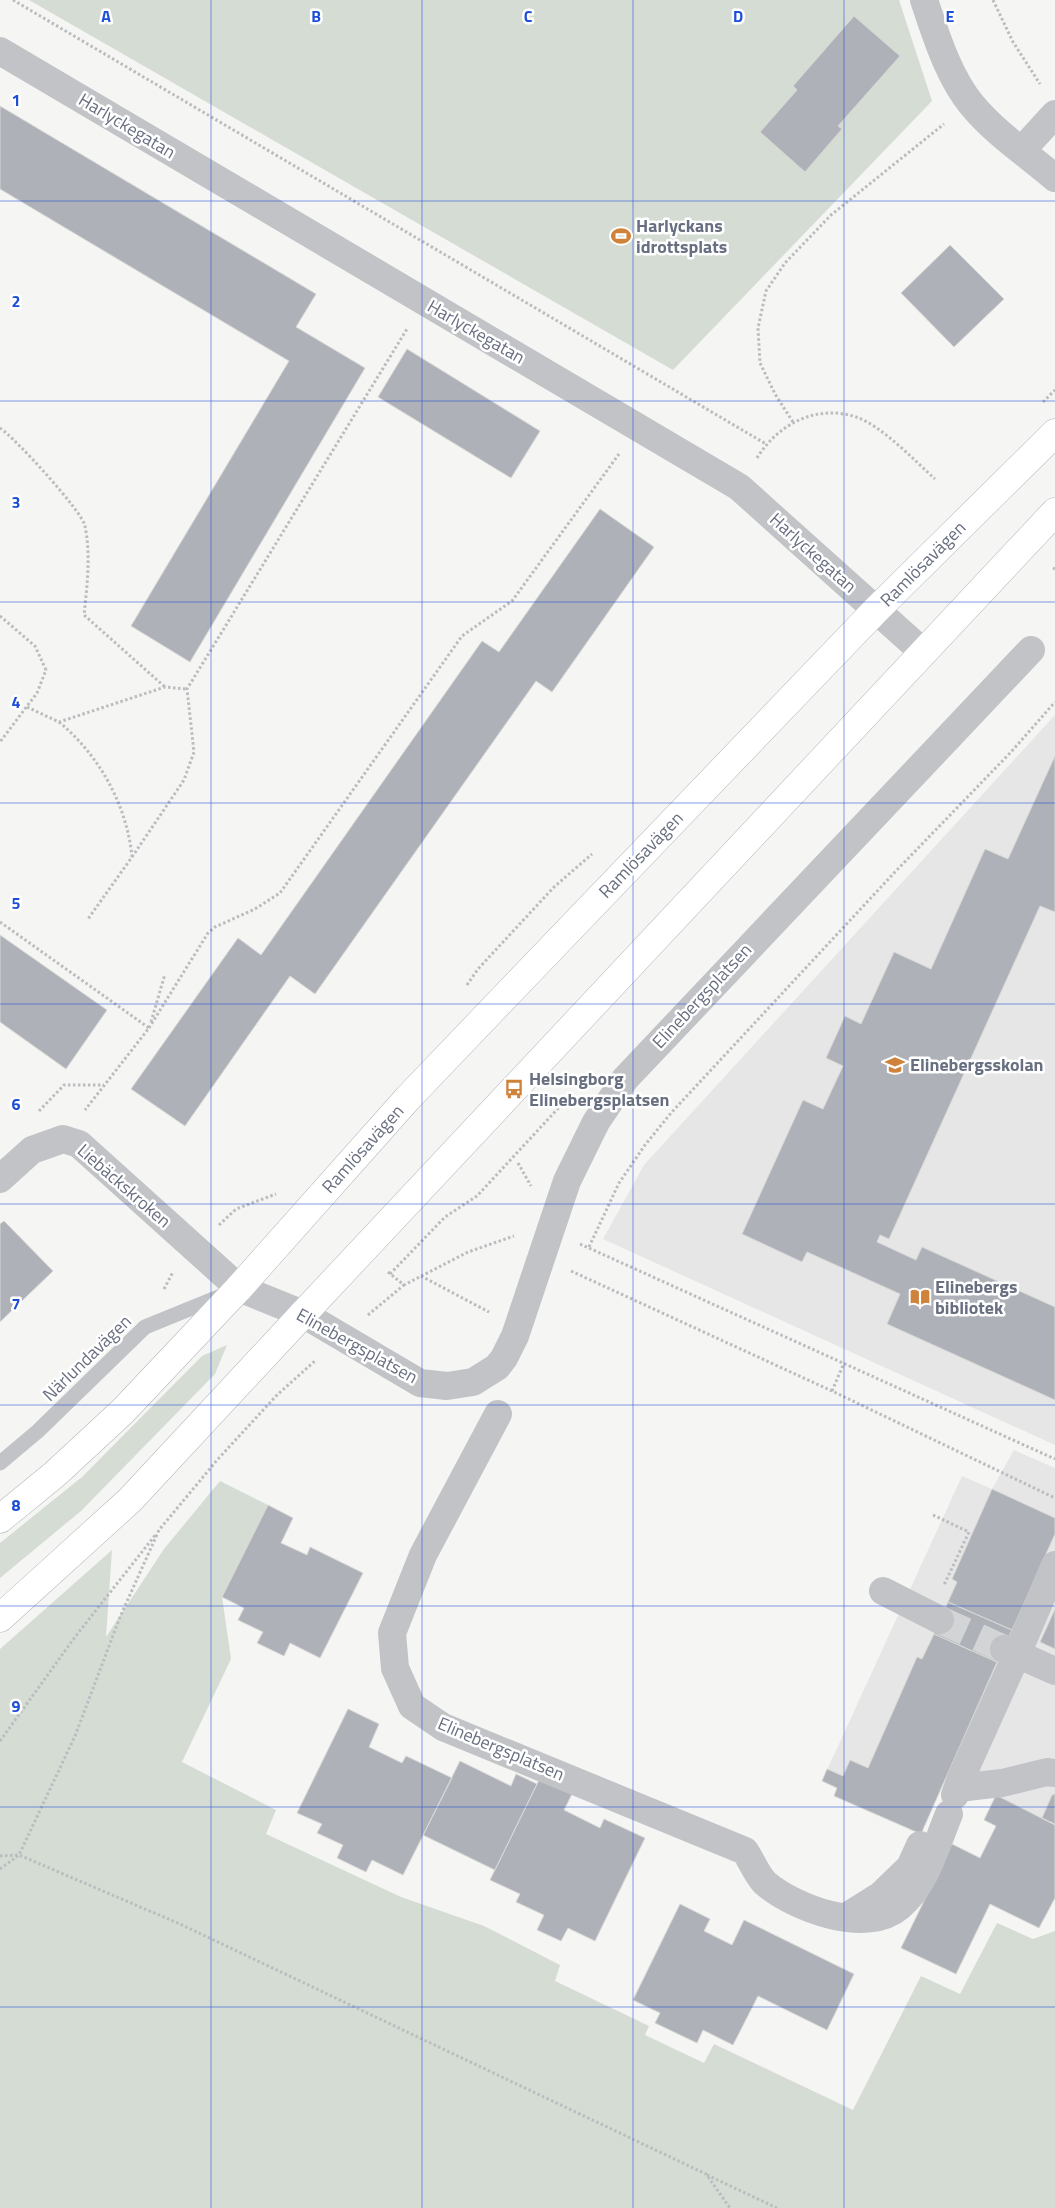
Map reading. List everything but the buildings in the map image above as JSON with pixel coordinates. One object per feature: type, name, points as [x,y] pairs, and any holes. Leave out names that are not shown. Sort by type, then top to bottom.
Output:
[{"type":"main road","name":"Ramlösavägen","points":[[0,1519],[55,1474],[123,1411],[239,1288],[408,1098],[876,610],[1055,433]]},
{"type":"main road","points":[[0,1618],[130,1500],[361,1251],[1055,512]]},
{"type":"street","points":[[924,0],[935,33],[955,78],[970,103],[988,122],[1055,178]]},
{"type":"street","name":"Harlyckegatan","points":[[0,51],[739,487],[923,652]]},
{"type":"street","points":[[1022,150],[1050,102]]},
{"type":"street","name":"Elinebergsplatsen","points":[[239,1288],[303,1314],[420,1383],[447,1386],[473,1382],[497,1366],[504,1358],[515,1336],[567,1181],[596,1122],[625,1080],[1030,650]]},
{"type":"street","name":"Liebäckskroken","points":[[0,1179],[32,1150],[63,1139],[79,1144],[239,1288]]},
{"type":"street","name":"Elinebergsplatsen","points":[[498,1414],[423,1555],[392,1633],[395,1668],[412,1706],[443,1727],[745,1850],[765,1882],[796,1902],[844,1919],[873,1920],[898,1908],[919,1884],[956,1794],[1010,1652],[1055,1566]]},
{"type":"street","points":[[883,1591],[940,1620]]},
{"type":"street","points":[[1010,1652],[1055,1671]]},
{"type":"street","points":[[956,1794],[1047,1772],[1055,1773]]},
{"type":"street","name":"Elinebergsplatsen","points":[[844,1919],[881,1895],[910,1867],[945,1792],[956,1794]]},
{"type":"lane","name":"Närlundavägen","points":[[0,1463],[38,1431],[145,1327],[239,1288]]},
{"type":"path","points":[[13,0],[766,444]]},
{"type":"path","points":[[993,0],[1013,42],[1050,102]]},
{"type":"path","points":[[793,422],[775,394],[760,363],[758,328],[766,291],[785,263],[831,215],[970,103]]},
{"type":"path","points":[[88,919],[184,780],[194,752],[187,689],[424,301]]},
{"type":"path","points":[[739,487],[766,444],[785,427],[793,422],[827,414],[856,417],[878,429],[935,479]]},
{"type":"path","points":[[0,428],[66,496],[85,524],[88,572],[84,615],[166,687]]},
{"type":"path","points":[[63,1139],[149,1028],[208,933],[215,927],[256,909],[280,893],[462,636],[512,601],[639,428]]},
{"type":"path","points":[[0,616],[35,646],[46,670],[37,693],[0,742]]},
{"type":"path","points":[[59,722],[166,687],[187,689]]},
{"type":"path","points":[[589,1247],[619,1183],[645,1145],[671,1114],[894,873],[1011,752],[1055,702]]},
{"type":"path","points":[[27,707],[59,722],[74,734],[87,750],[108,781],[125,822],[132,857]]},
{"type":"path","points":[[0,922],[149,1028]]},
{"type":"path","points":[[149,1028],[165,974]]},
{"type":"path","points":[[390,1274],[445,1217],[477,1196],[564,1102],[570,1106]]},
{"type":"path","points":[[540,1119],[545,1123]]},
{"type":"path","points":[[518,1163],[531,1187]]},
{"type":"path","points":[[195,1249],[236,1208],[285,1190],[308,1211]]},
{"type":"path","points":[[0,1742],[75,1637],[159,1530],[218,1459],[277,1395],[342,1336],[404,1285],[468,1252],[514,1236],[550,1231],[589,1247],[1055,1459]]},
{"type":"path","points":[[361,1251],[404,1285]]},
{"type":"path","points":[[542,1257],[1055,1498]]},
{"type":"path","points":[[421,1276],[493,1314]]},
{"type":"path","points":[[832,1392],[844,1363]]},
{"type":"path","points":[[933,1515],[969,1532],[952,1567]]},
{"type":"path","points":[[0,1869],[19,1855],[75,1736],[120,1617],[159,1530]]},
{"type":"path","points":[[0,1856],[19,1855],[180,1924],[777,2208]]},
{"type":"path","points":[[706,2174],[730,2208]]},
{"type":"shaded area","name":"Harlyckans idrottsplats","points":[[29,0],[899,0],[932,101],[673,370]]},
{"type":"shaded area","name":"Elinebergsskolan","points":[[1055,715],[1055,1445],[603,1239],[644,1165]]},
{"type":"shaded area","points":[[227,1345],[215,1374],[81,1511],[0,1578],[0,1543],[82,1477],[202,1356]]},
{"type":"shaded area","points":[[1014,1450],[1055,1468],[1055,1824],[947,1774],[921,1834],[834,1796],[837,1788],[822,1781],[962,1476],[992,1489]]},
{"type":"shaded area","points":[[220,1481],[268,1505],[222,1597],[231,1659],[182,1762],[276,1810],[266,1834],[401,1897],[484,1926],[560,1965],[555,1981],[649,2026],[645,2035],[704,2063],[714,2044],[853,2110],[921,1976],[960,1994],[997,1923],[1033,1939],[1055,1931],[1055,2208],[0,2208],[0,1649],[112,1550],[106,1637],[164,1549]]},
{"type":"tunnel","points":[[940,1620],[1004,1649]]},
{"type":"place","name":"Harlyckans idrottsplats","points":[[621,236]]},
{"type":"place","name":"Elinebergsskolan","points":[[895,1065]]},
{"type":"place","name":"Helsingborg Elinebergsplatsen","points":[[514,1089]]},
{"type":"place","name":"Elinebergs bibliotek","points":[[920,1297]]}]
